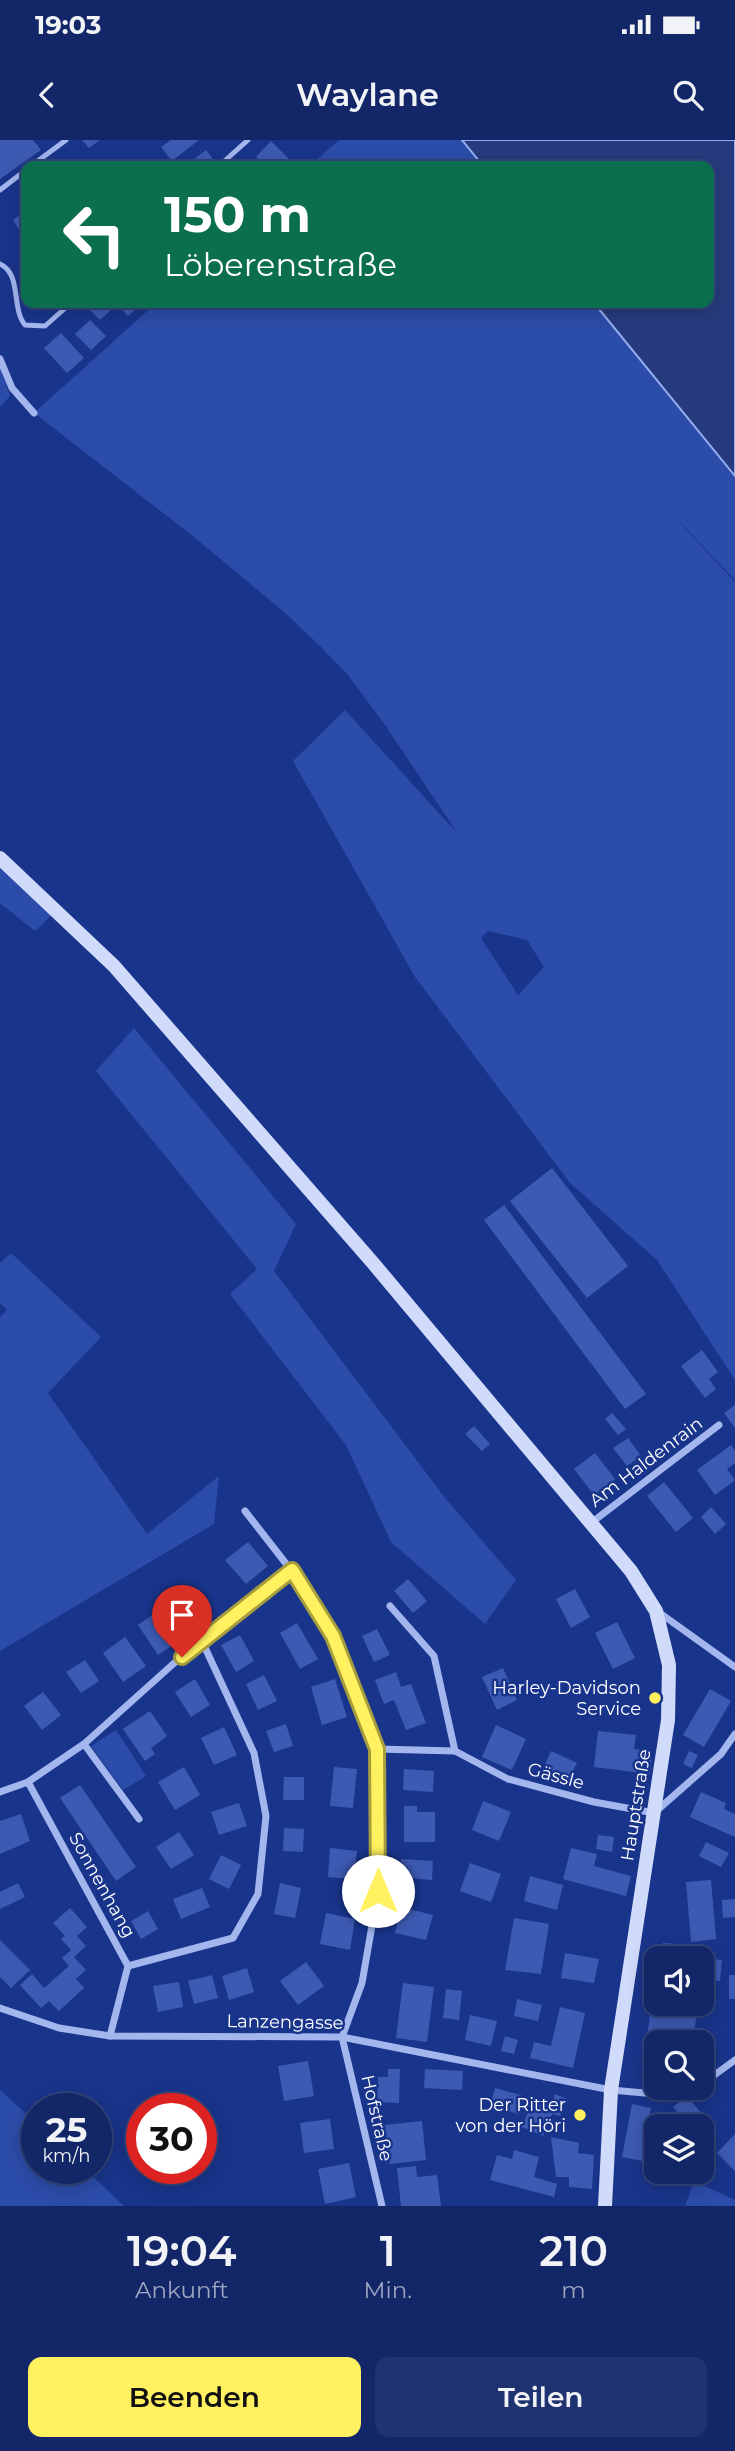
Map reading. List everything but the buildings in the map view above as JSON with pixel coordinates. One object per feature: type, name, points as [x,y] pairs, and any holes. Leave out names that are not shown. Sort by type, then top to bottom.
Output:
[{"type":"main road","name":"Hauptstraße","points":[[0,858],[114,966],[451,1354],[631,1571],[656,1611],[669,1665],[668,1720],[611,2090],[605,2206]]},
{"type":"street","points":[[0,359],[12,387],[34,413]]},
{"type":"street","name":"Am Haldenrain","points":[[591,1523],[719,1425]]},
{"type":"street","points":[[245,1511],[292,1570],[333,1636],[377,1749],[378,1891],[362,1983],[342,2037]]},
{"type":"street","points":[[0,1792],[28,1782],[84,1744],[201,1639],[292,1570]]},
{"type":"street","points":[[390,1606],[434,1656],[455,1751]]},
{"type":"street","points":[[656,1611],[735,1667]]},
{"type":"street","points":[[128,1966],[233,1938],[258,1894],[266,1816],[254,1753],[201,1639]]},
{"type":"street","points":[[654,1813],[721,1754],[735,1734]]},
{"type":"street","points":[[84,1744],[139,1819]]},
{"type":"street","name":"Gässle","points":[[377,1749],[455,1751],[508,1779],[594,1802],[654,1813]]},
{"type":"street","name":"Sonnenhang","points":[[28,1782],[128,1966],[110,2036]]},
{"type":"street","name":"Lanzengasse","points":[[0,2008],[59,2028],[110,2036],[342,2037],[611,2090],[644,2093]]},
{"type":"street","name":"Hofstraße","points":[[342,2037],[382,2206]]},
{"type":"street","points":[[714,2075],[735,2060]]},
{"type":"lane","points":[[38,161],[66,140]]},
{"type":"lane","points":[[225,161],[248,140]]},
{"type":"lane","points":[[0,190],[21,174]]},
{"type":"lane","points":[[0,264],[8,269],[12,276],[18,317],[25,325],[45,326],[65,308]]},
{"type":"shaded area","points":[[339,140],[462,140],[479,161],[315,161]]},
{"type":"shaded area","points":[[462,140],[735,140],[735,476],[598,308],[714,308],[714,161],[479,161]]},
{"type":"shaded area","points":[[150,308],[598,308],[735,476],[735,580],[655,496],[735,582],[735,1380],[657,1260],[570,1183],[415,977],[293,761],[345,710],[458,834],[348,675],[283,611],[189,533],[34,413]],"holes":[[[488,931],[527,940],[544,967],[518,995],[481,938]]]},
{"type":"shaded area","points":[[0,367],[10,396],[0,407]]},
{"type":"shaded area","points":[[0,858],[56,911],[35,931],[0,903]]},
{"type":"shaded area","points":[[134,1028],[296,1224],[274,1271],[446,1499],[516,1580],[485,1624],[391,1542],[346,1445],[230,1294],[257,1269],[96,1071]]},
{"type":"shaded area","points":[[11,1253],[101,1337],[48,1393],[147,1534],[219,1476],[214,1524],[0,1651],[0,1317],[7,1310],[0,1303],[0,1263]]},
{"type":"shaded area","points":[[116,1730],[146,1776],[123,1790],[91,1746]]},
{"type":"shaded area","points":[[0,2090],[21,2109],[21,2184],[101,2184],[124,2206],[0,2206]]},
{"type":"shaded area","points":[[693,2184],[700,2184],[735,2200],[735,2206],[685,2206]]},
{"type":"place","name":"Harley-Davidson Service","points":[[655,1698]]},
{"type":"place","name":"Der Ritter von der Höri","points":[[580,2115]]},
{"type":"route","points":[[182,1657],[201,1639],[292,1570],[333,1636],[377,1749],[378,1891]]}]
